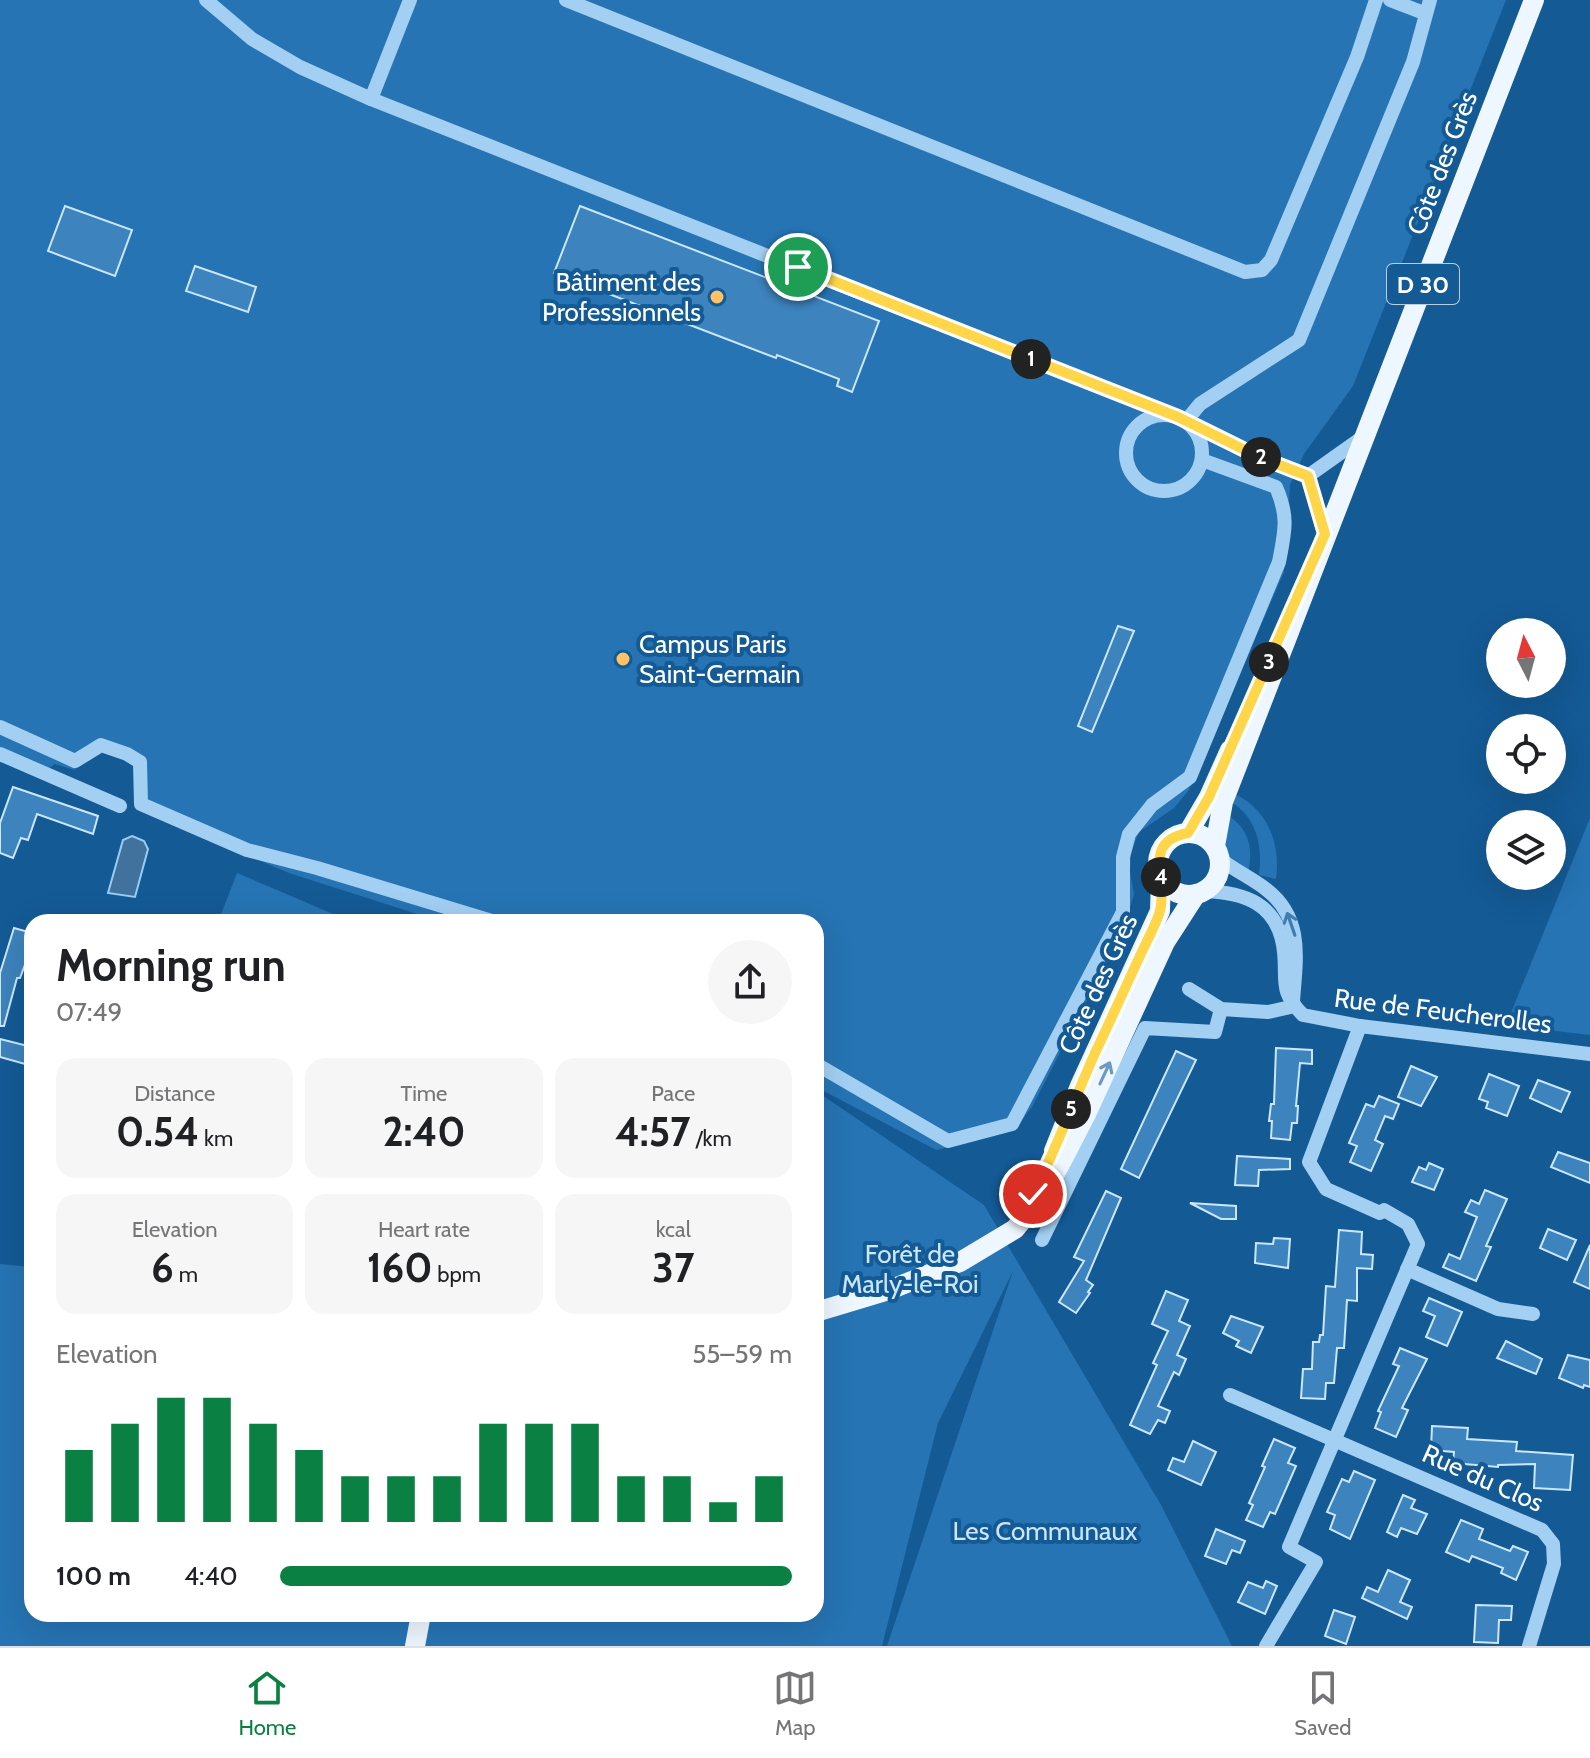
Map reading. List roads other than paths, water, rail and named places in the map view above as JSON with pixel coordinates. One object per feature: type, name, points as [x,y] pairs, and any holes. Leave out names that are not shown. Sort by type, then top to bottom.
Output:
[{"type":"main road","name":"Côte des Grès","points":[[1217,852],[1223,802],[1534,0]]},
{"type":"main road","name":"Côte des Grès","points":[[1188,833],[1209,797],[1312,568]]},
{"type":"main road","points":[[1188,833],[1208,839],[1217,852],[1218,875],[1213,884],[1199,892],[1175,892],[1161,877],[1158,867],[1163,847],[1178,835],[1188,833]]},
{"type":"main road","name":"Côte des Grès","points":[[960,1262],[1000,1229],[1033,1194],[1050,1162],[1080,1086],[1160,911],[1161,877]]},
{"type":"main road","name":"Côte des Grès","points":[[824,1310],[889,1290],[960,1262],[1015,1229],[1048,1188],[1086,1114],[1165,942],[1199,892]]},
{"type":"main road","points":[[415,1646],[420,1622]]},
{"type":"street","points":[[206,0],[252,39],[300,67],[371,99],[1186,421],[1259,457],[1308,476]]},
{"type":"street","points":[[371,99],[410,0]]},
{"type":"street","points":[[566,0],[1245,272],[1262,270],[1271,260],[1357,57],[1376,0]]},
{"type":"street","points":[[1186,421],[1200,404],[1299,340],[1413,62],[1427,7],[1390,0]]},
{"type":"street","points":[[1169,415],[1147,419],[1131,434],[1126,451],[1135,477],[1151,488],[1171,491],[1191,480],[1202,460],[1200,438],[1186,421]]},
{"type":"street","points":[[1308,476],[1363,437]]},
{"type":"street","points":[[824,1069],[948,1141],[1012,1124],[1123,912],[1123,857],[1129,834],[1152,805],[1190,777],[1279,562],[1285,507],[1276,487],[1202,460]]},
{"type":"street","points":[[1308,476],[1325,534]]},
{"type":"street","points":[[0,727],[75,761],[101,745],[127,754],[140,762],[141,804],[247,850],[469,914]]},
{"type":"street","points":[[0,754],[120,806]]},
{"type":"street","points":[[1217,852],[1250,881],[1264,887],[1282,904],[1293,923],[1297,947],[1294,1004]]},
{"type":"street","points":[[1199,892],[1244,896],[1263,907],[1279,931],[1284,951],[1285,990],[1294,1004]]},
{"type":"street","name":"Rue de Feucherolles","points":[[1189,989],[1221,1009],[1268,1012],[1294,1004],[1303,1015],[1360,1026],[1590,1054]]},
{"type":"street","points":[[1042,1240],[1145,1028],[1215,1032],[1221,1009]]},
{"type":"street","points":[[1266,1646],[1316,1562],[1289,1547],[1418,1244],[1408,1224],[1384,1210],[1380,1213],[1326,1189],[1309,1162],[1360,1026]]},
{"type":"street","points":[[1407,1269],[1498,1309],[1533,1314]]},
{"type":"street","name":"Rue du Clos","points":[[1230,1395],[1542,1530],[1553,1544],[1554,1564],[1529,1646]]},
{"type":"place","name":"Bâtiment des Professionnels","points":[[717,297]]},
{"type":"place","name":"Campus Paris Saint-Germain","points":[[623,659]]},
{"type":"park label","name":"Forêt de Marly-le-Roi","points":[[910,1269]]},
{"type":"park label","name":"Les Communaux","points":[[1045,1531]]}]
